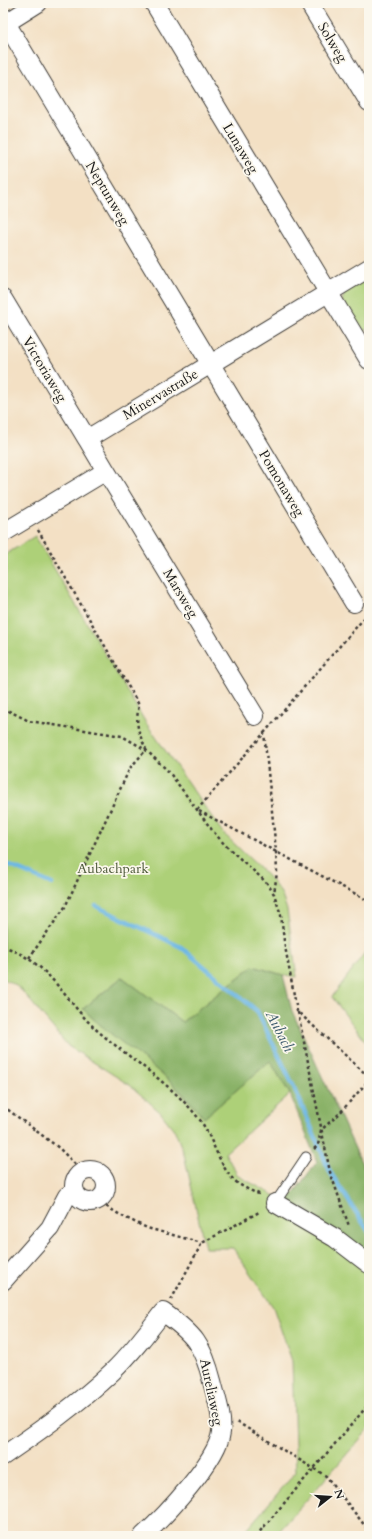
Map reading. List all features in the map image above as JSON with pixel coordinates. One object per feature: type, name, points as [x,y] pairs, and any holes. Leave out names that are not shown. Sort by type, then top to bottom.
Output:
[{"type":"street","points":[[4,22],[38,3]]},
{"type":"street","name":"Lunaweg","points":[[154,3],[369,360]]},
{"type":"street","name":"Solweg","points":[[309,3],[369,102]]},
{"type":"street","name":"Neptunweg","points":[[4,22],[210,364]]},
{"type":"street","name":"Minervastraße","points":[[87,439],[369,268]]},
{"type":"street","name":"Victoriaweg","points":[[3,299],[87,439]]},
{"type":"street","name":"Pomonaweg","points":[[210,364],[362,607]]},
{"type":"street","points":[[3,533],[106,471],[87,439]]},
{"type":"street","name":"Marsweg","points":[[106,471],[255,716]]},
{"type":"street","points":[[95,1171],[104,1180],[104,1192],[96,1200],[85,1201],[78,1196],[75,1191],[75,1180],[83,1172],[95,1171]]},
{"type":"street","points":[[3,1281],[50,1228],[67,1196],[75,1191]]},
{"type":"street","points":[[275,1203],[335,1238],[369,1264]]},
{"type":"street","points":[[3,1456],[69,1409],[112,1372],[138,1344],[163,1312]]},
{"type":"street","name":"Aureliaweg","points":[[143,1536],[183,1495],[212,1453],[221,1433],[220,1412],[206,1358],[201,1346],[182,1325],[163,1312]]},
{"type":"lane","points":[[275,1203],[306,1157]]},
{"type":"path","points":[[30,517],[139,705],[136,720],[139,735],[146,750]]},
{"type":"path","points":[[197,810],[265,732],[362,607]]},
{"type":"path","points":[[3,708],[29,721],[122,736],[146,750],[169,772],[225,846],[267,883],[274,894],[281,915],[284,941],[297,1011],[330,1172],[349,1228]]},
{"type":"path","points":[[255,716],[265,732],[276,851],[277,872],[274,894]]},
{"type":"path","points":[[29,958],[64,907],[77,883],[130,768],[146,750]]},
{"type":"path","points":[[197,810],[369,901]]},
{"type":"path","points":[[3,946],[29,958],[46,973],[99,1032],[144,1066],[182,1099],[201,1120],[226,1171],[234,1181],[275,1203]]},
{"type":"path","points":[[297,1011],[369,1077]]},
{"type":"path","points":[[306,1157],[318,1145],[322,1130],[339,1114],[369,1080]]},
{"type":"path","points":[[3,1106],[58,1148],[83,1172]]},
{"type":"path","points":[[96,1200],[122,1216],[146,1228],[202,1243]]},
{"type":"path","points":[[163,1312],[202,1243],[275,1203]]},
{"type":"path","points":[[256,1536],[369,1404]]},
{"type":"path","points":[[220,1412],[326,1476],[369,1531]]},
{"type":"green space","points":[[369,277],[369,328],[361,333],[342,301],[345,291]]},
{"type":"green space","name":"Aubachpark","points":[[35,536],[146,723],[223,833],[267,875],[281,893],[287,910],[297,977],[283,975],[253,966],[182,1022],[122,977],[83,1009],[164,1076],[185,1096],[204,1118],[270,1061],[290,1094],[225,1153],[238,1176],[287,1202],[317,1162],[369,1255],[369,1429],[275,1536],[241,1536],[296,1472],[292,1361],[273,1307],[233,1248],[205,1248],[184,1154],[175,1131],[160,1112],[131,1086],[68,1046],[23,992],[14,984],[3,979],[3,556]]},
{"type":"green space","points":[[369,947],[369,1046],[332,997]]},
{"type":"green space","points":[[253,966],[283,975],[292,1011],[369,1179],[369,1255],[287,1202],[317,1162],[290,1094],[270,1061],[204,1118],[166,1077],[106,1030],[83,1009],[122,977],[182,1022]]},
{"type":"waterway","name":"Aubach","points":[[3,863],[52,884]]},
{"type":"waterway","name":"Aubach","points":[[96,906],[181,947],[257,1011],[294,1087],[330,1172],[369,1232]]}]
